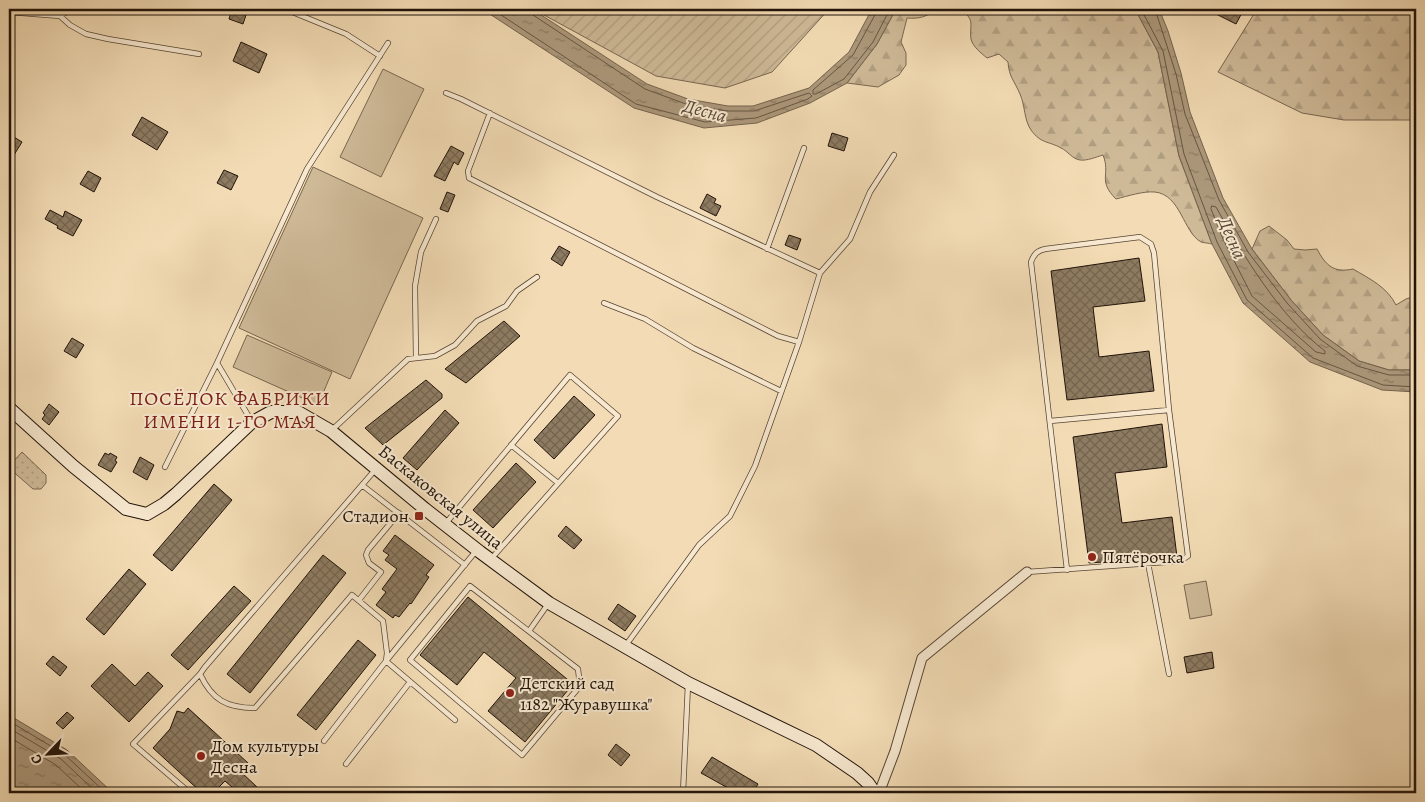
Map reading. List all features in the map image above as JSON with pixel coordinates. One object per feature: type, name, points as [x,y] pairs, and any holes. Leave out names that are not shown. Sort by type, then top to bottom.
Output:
[{"type":"street","name":"Баскаковская улица","points":[[9,408],[73,466],[126,509],[147,514],[176,494],[252,422],[271,412],[298,412],[332,431],[477,550],[549,603],[688,683],[816,745],[857,773],[875,793]]},
{"type":"street","points":[[879,793],[895,751],[922,658],[1027,572]]},
{"type":"lane","points":[[9,12],[60,16],[71,9]]},
{"type":"lane","points":[[285,9],[346,34],[380,56]]},
{"type":"lane","points":[[60,16],[70,25],[86,34],[199,54]]},
{"type":"lane","points":[[165,466],[218,363],[307,169],[388,43]]},
{"type":"lane","points":[[446,93],[490,113],[657,197],[820,274]]},
{"type":"lane","points":[[490,113],[468,171],[469,178],[778,336],[799,342]]},
{"type":"lane","points":[[767,249],[804,148]]},
{"type":"lane","points":[[625,646],[699,545],[730,516],[755,466],[799,342],[820,274],[850,239],[870,192],[894,155]]},
{"type":"lane","points":[[416,358],[415,286],[421,252],[436,219]]},
{"type":"lane","points":[[1027,572],[1067,570],[1180,561],[1188,556],[1169,410],[1154,253],[1151,244],[1140,237],[1045,249],[1038,251],[1033,256],[1031,262],[1067,570]]},
{"type":"lane","points":[[332,431],[408,358],[435,356],[455,345],[478,321],[506,306],[517,291],[537,277]]},
{"type":"lane","points":[[604,303],[645,320],[693,348],[781,391]]},
{"type":"lane","points":[[218,363],[252,422]]},
{"type":"lane","points":[[445,524],[570,375],[618,416],[490,560]]},
{"type":"lane","points":[[1050,421],[1169,410]]},
{"type":"lane","points":[[511,445],[558,483]]},
{"type":"lane","points":[[190,793],[133,744],[200,674],[204,667],[376,469]]},
{"type":"lane","points":[[362,485],[465,565]]},
{"type":"lane","points":[[359,600],[382,572],[370,562],[366,555],[368,550],[399,513]]},
{"type":"lane","points":[[324,741],[386,661],[477,550]]},
{"type":"lane","points":[[1148,563],[1169,674]]},
{"type":"lane","points":[[470,586],[529,631],[578,669],[580,686],[522,755],[410,660],[470,586]]},
{"type":"lane","points":[[200,674],[206,687],[219,700],[238,708],[254,708],[352,595],[383,621],[388,653],[386,661]]},
{"type":"lane","points":[[529,631],[549,603]]},
{"type":"lane","points":[[386,661],[455,720]]},
{"type":"lane","points":[[346,764],[410,682]]},
{"type":"lane","points":[[683,793],[688,683]]},
{"type":"green space","points":[[533,9],[829,9],[772,72],[725,88],[656,76]]},
{"type":"green space","points":[[896,9],[936,9],[923,17],[907,18],[901,42],[906,53],[906,65],[899,75],[878,87],[847,83],[877,44]]},
{"type":"green space","points":[[961,9],[1135,9],[1158,52],[1179,156],[1212,244],[1201,242],[1195,237],[1171,200],[1164,195],[1146,192],[1116,199],[1107,187],[1103,155],[1080,160],[1035,135],[1027,122],[1022,98],[1011,75],[1008,62],[999,54],[987,58],[977,50],[971,39],[969,17]]},
{"type":"green space","points":[[1257,9],[1416,9],[1416,120],[1344,120],[1302,113],[1218,72]]},
{"type":"green space","points":[[383,69],[424,89],[381,177],[340,157]]},
{"type":"green space","points":[[313,167],[423,218],[350,379],[239,328]]},
{"type":"green space","points":[[1269,226],[1287,240],[1294,249],[1317,249],[1331,267],[1341,270],[1353,269],[1372,280],[1388,293],[1396,305],[1416,296],[1416,370],[1389,370],[1359,361],[1323,335],[1291,300],[1252,249],[1260,231]]},
{"type":"green space","points":[[247,335],[332,372],[318,405],[233,367]]},
{"type":"green space","points":[[22,452],[46,475],[46,483],[41,489],[33,489],[9,468]]},
{"type":"green space","points":[[1206,581],[1212,615],[1190,619],[1184,585]]},
{"type":"water","name":"Десна","points":[[482,9],[532,9],[647,84],[688,99],[728,106],[753,106],[809,88],[849,52],[872,9],[896,9],[877,44],[847,83],[810,103],[757,123],[704,128],[634,108]]},
{"type":"water","name":"Десна","points":[[1135,9],[1159,9],[1181,73],[1190,112],[1223,198],[1252,249],[1291,300],[1323,335],[1359,361],[1389,370],[1416,370],[1416,392],[1382,390],[1310,362],[1243,303],[1212,244],[1179,156],[1158,52]]},
{"type":"water","points":[[9,715],[67,750],[113,793],[9,793]]},
{"type":"building","points":[[232,9],[248,9],[243,24],[229,19]]},
{"type":"building","points":[[1206,9],[1244,9],[1236,24]]},
{"type":"building","points":[[241,42],[267,54],[259,73],[233,61]]},
{"type":"building","points":[[142,117],[168,132],[157,150],[132,135]]},
{"type":"building","points":[[832,133],[848,138],[844,151],[828,146]]},
{"type":"building","points":[[9,134],[22,142],[9,163]]},
{"type":"building","points":[[451,146],[464,153],[458,165],[454,162],[445,181],[434,176]]},
{"type":"building","points":[[224,170],[238,176],[231,190],[217,183]]},
{"type":"building","points":[[88,171],[101,178],[94,192],[80,184]]},
{"type":"building","points":[[447,192],[455,195],[448,212],[440,209]]},
{"type":"building","points":[[707,194],[716,199],[714,203],[721,206],[716,216],[700,208]]},
{"type":"building","points":[[50,210],[63,217],[65,211],[82,220],[73,236],[45,219]]},
{"type":"building","points":[[789,235],[801,239],[797,250],[785,245]]},
{"type":"building","points":[[559,246],[570,252],[562,266],[551,259]]},
{"type":"building","points":[[1139,258],[1145,301],[1093,307],[1099,357],[1149,351],[1154,391],[1067,400],[1051,271]]},
{"type":"building","points":[[504,321],[520,336],[466,383],[445,369]]},
{"type":"building","points":[[72,338],[84,345],[76,358],[64,351]]},
{"type":"building","points":[[426,380],[442,394],[442,398],[383,445],[365,428]]},
{"type":"building","points":[[574,396],[595,415],[554,459],[534,440]]},
{"type":"building","points":[[49,404],[59,412],[49,425],[42,419],[45,415],[43,413]]},
{"type":"building","points":[[445,410],[459,423],[417,470],[403,458]]},
{"type":"building","points":[[1162,424],[1167,467],[1115,473],[1122,523],[1172,517],[1177,557],[1089,563],[1073,437]]},
{"type":"building","points":[[105,453],[109,455],[110,453],[117,457],[115,461],[117,462],[111,472],[98,465]]},
{"type":"building","points":[[140,457],[154,465],[147,480],[133,472]]},
{"type":"building","points":[[516,463],[536,482],[493,528],[473,510]]},
{"type":"building","points":[[214,484],[232,500],[172,571],[153,555]]},
{"type":"building","points":[[566,526],[582,540],[574,549],[558,536]]},
{"type":"building","points":[[395,535],[434,565],[426,575],[429,577],[411,604],[399,617],[395,615],[393,618],[376,605],[386,592],[382,589],[397,569],[385,560],[389,555],[383,551]]},
{"type":"building","points":[[323,555],[346,573],[250,693],[227,674]]},
{"type":"building","points":[[129,569],[146,584],[104,635],[86,619]]},
{"type":"building","points":[[234,586],[251,601],[188,670],[171,655]]},
{"type":"building","points":[[468,597],[573,684],[525,742],[488,711],[516,678],[484,652],[457,685],[420,655]]},
{"type":"building","points":[[618,604],[636,616],[625,631],[608,619]]},
{"type":"building","points":[[358,640],[376,655],[316,730],[297,715]]},
{"type":"building","points":[[1212,652],[1214,668],[1187,673],[1184,657]]},
{"type":"building","points":[[53,656],[67,667],[60,676],[46,664]]},
{"type":"building","points":[[112,664],[135,686],[148,672],[163,686],[129,722],[91,686]]},
{"type":"building","name":"Дом культуры Десна","points":[[188,708],[248,763],[241,772],[258,788],[254,793],[239,793],[225,781],[213,793],[202,793],[153,748],[170,729],[177,711],[184,713]]},
{"type":"building","points":[[67,712],[74,718],[63,729],[56,723]]},
{"type":"building","points":[[616,744],[630,755],[621,766],[608,755]]},
{"type":"building","points":[[712,757],[758,784],[753,793],[737,793],[701,773]]},
{"type":"place","name":"Стадион","points":[[419,516]]},
{"type":"place","name":"Пятёрочка","points":[[1092,557]]},
{"type":"place","name":"Детский сад 1182 \"Журавушка\"","points":[[510,693]]},
{"type":"place","name":"Дом культуры Десна","points":[[201,756]]},
{"type":"district","name":"ПОСЁЛОК ФАБРИКИ ИМЕНИ 1-ГО МАЯ","points":[[230,410]]}]
